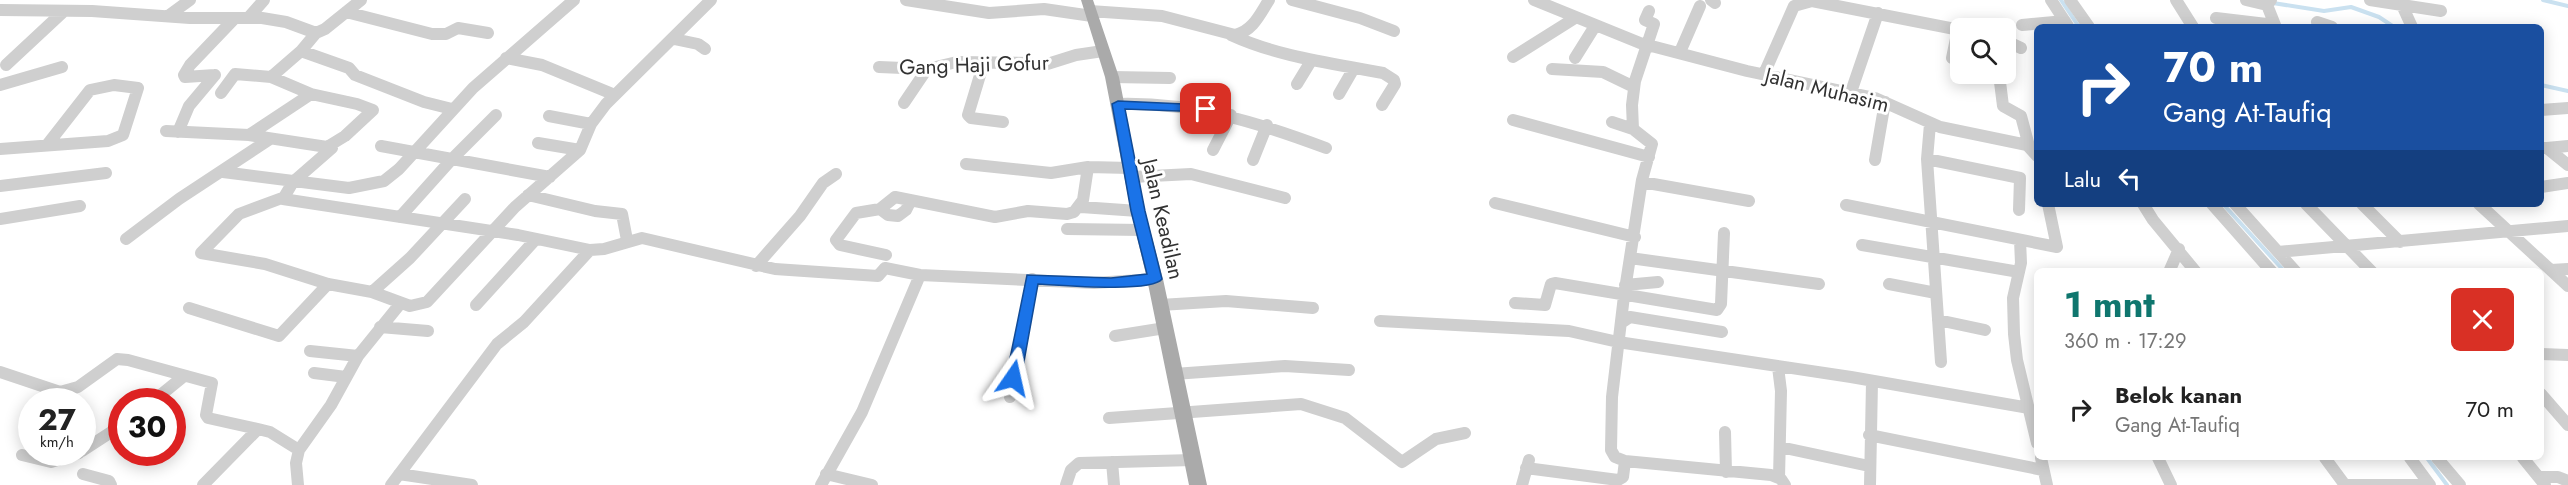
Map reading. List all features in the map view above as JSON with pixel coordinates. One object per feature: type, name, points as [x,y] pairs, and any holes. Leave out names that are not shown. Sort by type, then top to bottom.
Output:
[{"type":"main road","name":"Jalan Keadilan","points":[[1090,9],[1123,104],[1138,209],[1155,279],[1166,304],[1165,328],[1198,485]]},
{"type":"street","points":[[168,16],[190,0]]},
{"type":"street","points":[[249,17],[264,0]]},
{"type":"street","points":[[271,77],[301,51],[316,33],[325,29],[361,0]]},
{"type":"street","points":[[223,172],[349,188],[389,178],[452,109],[506,58],[574,0]]},
{"type":"street","points":[[327,147],[331,150],[293,182],[282,198],[239,214],[201,253],[265,264],[328,284],[372,292],[400,304],[410,306],[427,302],[528,195],[580,150],[591,124],[615,95],[711,0]]},
{"type":"street","points":[[906,0],[1006,14],[1044,9],[1090,9],[1164,15],[1231,34],[1271,51],[1311,61],[1383,73],[1394,80],[1393,89],[1382,105]]},
{"type":"street","points":[[1231,34],[1243,33],[1252,26],[1269,0]]},
{"type":"street","points":[[1292,0],[1360,18],[1395,31]]},
{"type":"street","name":"Jalan Muhasim","points":[[1534,0],[1595,27],[1644,43],[1764,74],[1851,92],[1885,102],[1930,124],[2034,155]]},
{"type":"street","points":[[2051,0],[2067,24]]},
{"type":"street","points":[[2070,0],[2087,24]]},
{"type":"street","points":[[2176,0],[2191,24]]},
{"type":"street","points":[[2246,0],[2269,3],[2275,24]]},
{"type":"street","points":[[2370,0],[2402,5],[2414,3],[2442,11]]},
{"type":"street","points":[[1764,74],[1794,6],[1812,1],[1950,27]]},
{"type":"street","points":[[2402,5],[2411,24]]},
{"type":"street","points":[[1680,52],[1700,6]]},
{"type":"street","points":[[0,10],[234,19],[249,17],[285,22],[316,33]]},
{"type":"street","points":[[6,65],[64,11]]},
{"type":"street","points":[[1633,129],[1634,87],[1644,43],[1654,24],[1646,20],[1649,11]]},
{"type":"street","points":[[346,12],[432,34],[446,34],[458,28],[488,33]]},
{"type":"street","points":[[1851,92],[1878,13]]},
{"type":"street","points":[[1513,57],[1575,18]]},
{"type":"street","points":[[2216,18],[2261,24]]},
{"type":"street","points":[[221,93],[235,74],[271,77],[311,94],[374,110],[345,136],[327,147],[249,135],[172,131],[215,75],[185,77],[185,72],[234,19]]},
{"type":"street","points":[[2317,22],[2323,24]]},
{"type":"street","points":[[2022,25],[2034,25]]},
{"type":"street","points":[[1575,58],[1595,27]]},
{"type":"street","points":[[674,39],[698,44],[705,49]]},
{"type":"street","points":[[2016,46],[2021,48]]},
{"type":"street","points":[[301,51],[350,68],[355,75],[424,102],[452,109]]},
{"type":"street","name":"Gang Haji Gofur","points":[[879,67],[927,69],[957,62],[1047,65],[1076,54],[1103,51]]},
{"type":"street","points":[[506,58],[542,65],[615,95]]},
{"type":"street","points":[[1297,84],[1311,61]]},
{"type":"street","points":[[984,62],[969,115],[977,120],[1003,122]]},
{"type":"street","points":[[0,85],[62,67]]},
{"type":"street","points":[[1339,94],[1354,68]]},
{"type":"street","points":[[904,103],[927,69]]},
{"type":"street","points":[[1552,69],[1603,72],[1634,87]]},
{"type":"street","points":[[1112,77],[1170,78]]},
{"type":"street","points":[[2000,84],[2002,106],[2021,116],[2034,155]]},
{"type":"street","points":[[0,149],[108,141],[120,137],[123,135],[138,88],[124,85],[99,86],[90,90],[47,145]]},
{"type":"street","points":[[249,135],[311,94]]},
{"type":"street","points":[[1875,160],[1885,102]]},
{"type":"street","points":[[1123,104],[1197,107],[1267,125],[1326,148]]},
{"type":"street","points":[[2544,110],[2562,108],[2568,117]]},
{"type":"street","points":[[400,218],[452,159],[496,115]]},
{"type":"street","points":[[1213,150],[1231,115]]},
{"type":"street","points":[[549,116],[591,124]]},
{"type":"street","points":[[1513,120],[1649,157]]},
{"type":"street","points":[[1612,122],[1633,129],[1652,144],[1642,182],[1618,342],[1610,445],[1615,457],[1625,461],[1726,472],[1782,481],[1781,391],[1778,367]]},
{"type":"street","points":[[1930,124],[1927,159],[1941,362]]},
{"type":"street","points":[[1252,160],[1267,125]]},
{"type":"street","points":[[126,239],[164,208],[223,172],[270,139]]},
{"type":"street","points":[[538,143],[580,150]]},
{"type":"street","points":[[381,146],[550,177]]},
{"type":"street","points":[[2544,148],[2568,146]]},
{"type":"street","points":[[2544,148],[2568,165]]},
{"type":"street","points":[[1927,159],[2020,178],[2019,210]]},
{"type":"street","points":[[966,164],[1051,173],[1088,167],[1194,175],[1284,198]]},
{"type":"street","points":[[1082,206],[1088,167]]},
{"type":"street","points":[[0,186],[105,173]]},
{"type":"street","points":[[756,266],[800,216],[823,183],[836,174]]},
{"type":"street","points":[[1642,182],[1749,201]]},
{"type":"street","points":[[2544,187],[2568,183]]},
{"type":"street","points":[[528,195],[595,211],[622,214],[627,240]]},
{"type":"street","points":[[886,255],[840,245],[836,242],[854,215],[860,211],[880,209],[895,197],[995,217],[1007,217],[1027,211],[1062,215],[1082,206],[1138,209]]},
{"type":"street","points":[[282,198],[490,233],[536,238],[590,249],[605,250],[636,238],[650,240],[756,266],[791,271],[878,276],[885,268],[920,275],[1111,283],[1155,279]]},
{"type":"street","points":[[372,292],[410,258],[465,200]]},
{"type":"street","points":[[1495,203],[1635,237]]},
{"type":"street","points":[[1846,205],[2057,247],[2049,207]]},
{"type":"street","points":[[0,219],[80,206]]},
{"type":"street","points":[[2145,207],[2152,220],[2193,268]]},
{"type":"street","points":[[2215,207],[2268,268]]},
{"type":"street","points":[[2238,207],[2292,268]]},
{"type":"street","points":[[2309,207],[2368,268]]},
{"type":"street","points":[[2369,207],[2400,242]]},
{"type":"street","points":[[2482,207],[2568,286]]},
{"type":"street","points":[[2278,252],[2568,226]]},
{"type":"street","points":[[1067,229],[1143,230]]},
{"type":"street","points":[[1515,303],[1545,305],[1551,284],[1555,283],[1625,290],[1717,310],[1721,304],[1724,233]]},
{"type":"street","points":[[476,305],[536,238]]},
{"type":"street","points":[[2020,240],[2019,272],[2013,298],[2014,334],[2017,360],[2034,430]]},
{"type":"street","points":[[1862,245],[2019,272]]},
{"type":"street","points":[[395,480],[497,344],[524,322],[590,249]]},
{"type":"street","points":[[2171,268],[2179,249]]},
{"type":"street","points":[[1630,258],[1819,284]]},
{"type":"street","points":[[2551,270],[2568,269]]},
{"type":"street","points":[[872,485],[824,480],[865,406],[920,275]]},
{"type":"street","points":[[1010,398],[1032,279]]},
{"type":"street","points":[[1625,290],[1658,282]]},
{"type":"street","points":[[189,308],[279,336],[328,284]]},
{"type":"street","points":[[1889,284],[1936,293]]},
{"type":"street","points":[[1166,304],[1233,301],[1313,308]]},
{"type":"street","points":[[298,485],[296,463],[299,450],[331,405],[358,356],[400,304]]},
{"type":"street","points":[[1621,323],[1630,317],[1722,332]]},
{"type":"street","points":[[1938,320],[1984,330]]},
{"type":"street","points":[[1380,321],[1557,330],[1618,342],[2029,408]]},
{"type":"street","points":[[380,327],[428,331]]},
{"type":"street","points":[[1115,336],[1165,328]]},
{"type":"street","points":[[310,351],[358,356]]},
{"type":"street","points":[[2544,354],[2568,355]]},
{"type":"street","points":[[0,372],[60,392],[78,387],[117,359],[212,383],[206,415],[208,418],[270,432],[299,450]]},
{"type":"street","points":[[1174,374],[1285,366],[1349,370]]},
{"type":"street","points":[[314,373],[346,377]]},
{"type":"street","points":[[169,388],[184,376]]},
{"type":"street","points":[[1870,485],[1869,435],[1872,382]]},
{"type":"street","points":[[2544,397],[2568,425]]},
{"type":"street","points":[[1109,418],[1301,404],[1317,407],[1345,418],[1402,462],[1432,439],[1441,435],[1465,433]]},
{"type":"street","points":[[203,485],[258,429]]},
{"type":"street","points":[[1725,432],[1726,472]]},
{"type":"street","points":[[1869,435],[2042,464],[2047,485]]},
{"type":"street","points":[[1780,447],[1869,466]]},
{"type":"street","points":[[1066,485],[1071,470],[1079,463],[1193,460]]},
{"type":"street","points":[[2159,460],[2171,485]]},
{"type":"street","points":[[2326,460],[2345,485],[2430,485]]},
{"type":"street","points":[[2411,460],[2430,485]]},
{"type":"street","points":[[2439,460],[2460,485]]},
{"type":"street","points":[[2525,460],[2542,481],[2558,477],[2568,481]]},
{"type":"street","points":[[1522,485],[1528,464],[1618,480],[1623,477],[1625,461]]},
{"type":"street","points":[[1112,462],[1114,485]]},
{"type":"street","points":[[83,474],[109,481],[111,485]]},
{"type":"street","points":[[395,480],[466,485]]},
{"type":"waterway","points":[[2061,0],[2077,24]]},
{"type":"waterway","points":[[2543,0],[2568,6]]},
{"type":"waterway","points":[[2273,3],[2324,11],[2351,7],[2379,17],[2390,24]]},
{"type":"waterway","points":[[2544,86],[2568,91]]},
{"type":"waterway","points":[[2226,207],[2281,268]]},
{"type":"waterway","points":[[2428,460],[2447,485]]},
{"type":"route","points":[[1013,378],[1032,279],[1094,283],[1155,279],[1138,211],[1118,104],[1206,109]]}]
